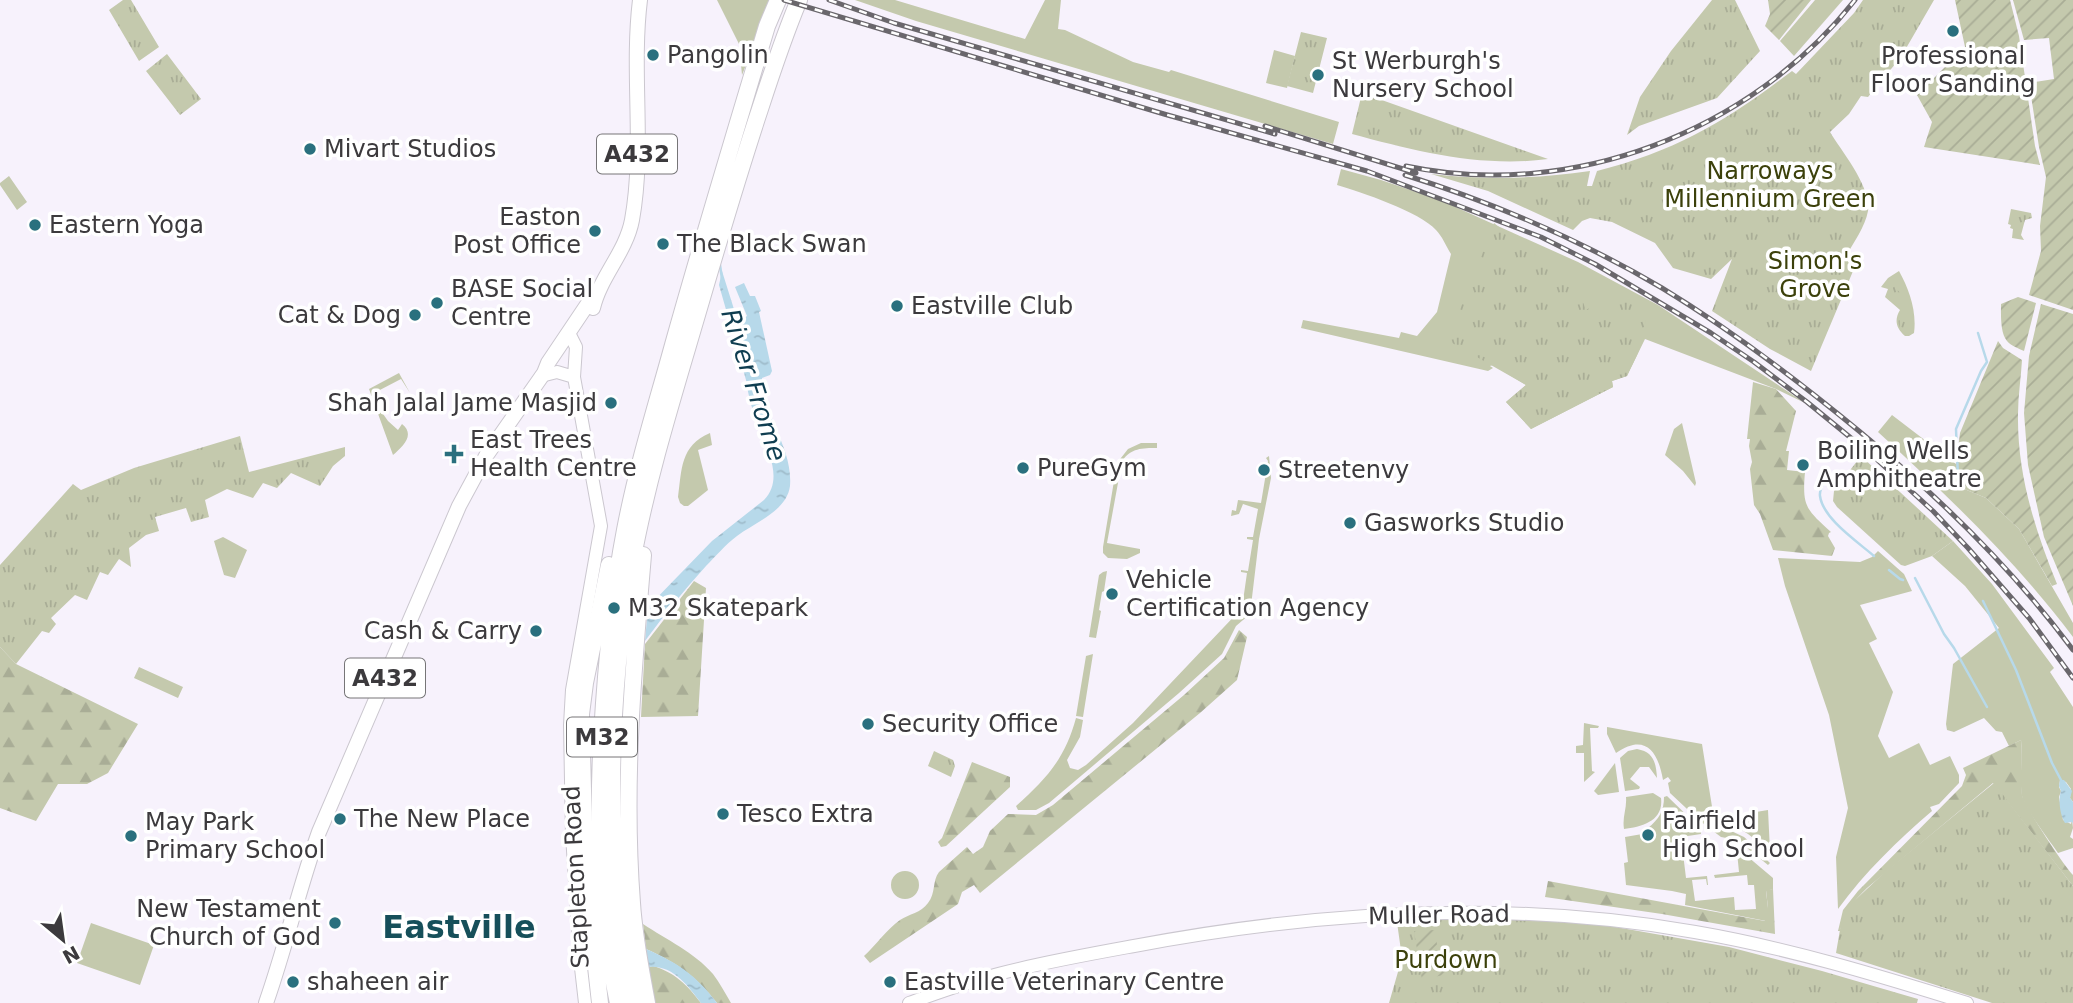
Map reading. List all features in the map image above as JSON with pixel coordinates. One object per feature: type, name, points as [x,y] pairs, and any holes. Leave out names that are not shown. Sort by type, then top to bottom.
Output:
[{"type":"highway","name":"M32","points":[[618,1003],[606,923],[599,804],[607,650],[618,572],[693,270],[767,26],[779,0]]},
{"type":"highway","name":"M32","points":[[595,1001],[581,714],[609,565],[643,478],[785,34],[799,0]]},
{"type":"highway","name":"M32","points":[[643,478],[627,782],[632,904],[647,1003]]},
{"type":"highway","name":"M32","points":[[632,1003],[620,919],[613,828],[612,768],[619,656],[643,478]]},
{"type":"main road","name":"A432","points":[[267,1003],[319,832],[459,506],[486,456],[548,363],[568,338],[587,305],[595,298],[631,225],[637,155],[636,44],[640,0]]},
{"type":"main road","name":"Stapleton Road","points":[[568,338],[576,351],[574,377],[601,526],[572,690],[570,725],[572,835],[580,960],[595,1001]]},
{"type":"main road","points":[[543,374],[557,372],[574,377]]},
{"type":"main road","name":"Muller Road","points":[[909,1003],[1003,972],[1170,939],[1308,921],[1450,912],[1539,913],[1693,931],[1783,949],[1967,1003]]},
{"type":"green space","points":[[123,0],[131,0],[159,47],[139,61],[109,10]]},
{"type":"green space","points":[[717,0],[772,0],[742,75],[739,44]]},
{"type":"green space","points":[[855,0],[895,0],[1025,39],[1045,0],[1061,0],[1058,29],[1133,62],[1169,72],[1171,70],[1339,122],[1333,144],[916,21]]},
{"type":"green space","points":[[1712,0],[1735,0],[1760,51],[1717,98],[1639,126],[1627,135],[1640,97],[1671,51]]},
{"type":"green space","points":[[1768,0],[1811,0],[1779,40],[1765,26],[1770,14]]},
{"type":"green space","points":[[1815,0],[1843,0],[1794,56],[1780,41]]},
{"type":"green space","name":"Narroways Millennium Green","points":[[1863,0],[1934,0],[1901,57],[1868,97],[1861,96],[1849,114],[1830,132],[1860,180],[1868,201],[1868,211],[1862,229],[1846,256],[1856,264],[1811,371],[1770,349],[1712,311],[1732,259],[1711,279],[1673,268],[1655,243],[1612,222],[1590,218],[1582,221],[1573,230],[1488,191],[1431,174],[1510,178],[1590,171],[1587,186],[1592,186],[1597,171],[1652,154],[1700,132],[1792,71],[1796,74]]},
{"type":"green space","points":[[1955,0],[2010,0],[2019,36],[2040,165],[1924,147],[1932,122],[1917,95],[1965,47]]},
{"type":"green space","points":[[2013,0],[2073,0],[2073,310],[2029,295],[2041,251],[2040,226],[2046,177],[2029,83],[2054,79],[2049,38],[2024,40]]},
{"type":"green space","points":[[1301,32],[1327,38],[1313,93],[1287,86]]},
{"type":"green space","points":[[1274,50],[1295,56],[1287,88],[1266,83]]},
{"type":"green space","points":[[167,54],[201,99],[180,115],[146,71]]},
{"type":"green space","points":[[1362,93],[1548,159],[1474,160],[1424,152],[1352,134]]},
{"type":"green space","points":[[1341,169],[1440,200],[1578,262],[1658,305],[1805,403],[1776,389],[1645,339],[1627,376],[1612,381],[1613,387],[1531,429],[1506,402],[1526,385],[1493,365],[1488,371],[1301,328],[1303,320],[1399,338],[1401,332],[1417,336],[1437,312],[1451,254],[1440,235],[1417,216],[1337,185]]},
{"type":"green space","points":[[9,176],[27,202],[17,210],[0,185]]},
{"type":"green space","points":[[2011,209],[2031,213],[2032,218],[2025,220],[2021,235],[2024,240],[2012,238],[2013,229],[2008,224]]},
{"type":"green space","points":[[1494,223],[1565,280],[1571,271],[1575,271],[1575,282],[1586,310],[1599,302],[1632,301],[1645,308],[1644,336],[1627,376],[1612,381],[1613,387],[1531,429],[1506,402],[1526,385],[1447,340]]},
{"type":"green space","points":[[1899,271],[1913,308],[1914,333],[1909,336],[1905,336],[1897,324],[1900,310],[1885,297],[1888,289],[1881,287]]},
{"type":"green space","points":[[1894,286],[1912,311],[1913,332],[1906,335],[1899,323],[1902,309],[1889,296]]},
{"type":"green space","points":[[2018,297],[2036,303],[2024,351],[2007,341],[2001,323],[2001,304]]},
{"type":"green space","points":[[2041,304],[2073,314],[2073,606],[2044,537],[2028,465],[2024,413],[2029,356]]},
{"type":"green space","points":[[1998,341],[2003,348],[2022,360],[2018,436],[2029,501],[2057,584],[2052,586],[2019,529],[1986,498],[1957,486],[1956,464],[1960,433]]},
{"type":"green space","points":[[399,373],[410,393],[401,379],[376,392],[383,406],[387,407],[381,411],[388,421],[398,430],[402,424],[408,432],[406,441],[393,455],[369,389]]},
{"type":"green space","points":[[1753,382],[1776,389],[1796,411],[1786,451],[1789,451],[1787,470],[1805,472],[1805,500],[1811,512],[1831,532],[1828,536],[1835,548],[1832,556],[1773,550],[1754,505],[1750,439],[1747,439]]},
{"type":"green space","points":[[1892,415],[1956,464],[1957,486],[1986,498],[2019,529],[2073,623],[2073,637],[2028,582],[1980,530],[1878,432]]},
{"type":"green space","points":[[1682,423],[1695,486],[1665,455],[1674,429]]},
{"type":"green space","points":[[710,433],[712,445],[698,450],[708,490],[688,506],[684,506],[678,497],[684,459],[700,438]]},
{"type":"green space","points":[[240,436],[249,472],[345,447],[345,456],[333,466],[320,486],[291,473],[277,488],[263,483],[253,498],[227,489],[205,500],[209,517],[191,522],[186,508],[155,517],[159,531],[146,535],[129,548],[131,567],[119,559],[108,575],[100,572],[87,600],[75,595],[51,618],[56,624],[49,633],[42,631],[16,664],[0,647],[0,565],[73,484],[81,490],[134,468]]},
{"type":"green space","points":[[1141,443],[1157,443],[1157,448],[1133,451],[1122,461],[1107,543],[1140,549],[1140,553],[1127,559],[1108,558],[1103,553],[1103,547],[1117,463],[1128,449]]},
{"type":"green space","points":[[1269,456],[1271,478],[1259,539],[1250,614],[1236,626],[1222,654],[1049,803],[1036,810],[1018,810],[1016,806],[1045,777],[1060,757],[1076,718],[1083,720],[1080,737],[1067,760],[1070,768],[1078,770],[1133,723],[1242,608],[1236,600],[1243,601],[1247,573],[1241,570],[1248,571],[1253,540],[1247,537],[1253,537],[1258,509],[1243,504],[1239,514],[1231,516],[1232,510],[1236,511],[1238,500],[1261,503],[1268,461],[1266,458]]},
{"type":"green space","points":[[1861,456],[1953,541],[1932,556],[1901,565],[1837,507],[1833,501],[1834,491]]},
{"type":"green space","points":[[223,537],[247,550],[235,578],[224,575],[214,541]]},
{"type":"green space","points":[[1953,541],[1992,584],[2054,668],[2050,672],[2073,707],[2073,802],[2070,798],[2071,789],[2066,782],[2060,780],[2059,797],[2063,820],[2071,824],[2072,819],[2070,837],[2073,839],[2073,848],[2058,853],[2024,802],[2021,789],[2021,740],[2009,746],[2002,732],[1996,731],[1984,718],[1954,732],[1947,730],[1953,664],[1999,628],[1965,586],[1932,556]]},
{"type":"green space","points":[[1878,551],[1904,574],[1912,591],[1860,605],[1877,639],[1869,643],[1893,692],[1878,736],[1889,758],[1919,743],[1930,765],[1950,756],[1959,775],[1959,783],[1939,804],[1930,807],[1932,811],[1882,857],[1838,909],[1836,857],[1848,808],[1829,715],[1778,558],[1860,562]]},
{"type":"green space","points":[[1107,571],[1096,638],[1089,637],[1099,575]]},
{"type":"green space","points":[[694,581],[706,588],[698,716],[641,717],[645,644]]},
{"type":"green space","points":[[1239,630],[1247,637],[1237,680],[980,893],[974,885],[962,892],[958,904],[870,963],[864,956],[886,932],[928,903],[939,872],[967,847],[973,854],[983,847],[990,831],[1008,814],[1036,815],[1053,805],[1224,658]]},
{"type":"green space","points":[[0,647],[16,664],[138,724],[108,773],[87,784],[58,784],[36,821],[0,808]]},
{"type":"green space","points":[[1093,654],[1083,717],[1076,716],[1086,656]]},
{"type":"green space","points":[[139,667],[183,687],[178,698],[134,678]]},
{"type":"green space","points":[[1584,723],[1599,726],[1590,728],[1592,771],[1595,772],[1584,782],[1584,753],[1576,753],[1576,746],[1583,745]]},
{"type":"green space","points":[[1607,727],[1702,744],[1714,819],[1768,810],[1770,851],[1737,827],[1709,826],[1702,823],[1670,793],[1668,783],[1671,781],[1668,777],[1663,780],[1654,753],[1642,745],[1635,745],[1616,753],[1607,734]]},
{"type":"green space","points":[[2021,740],[2022,795],[2045,835],[2073,875],[2073,886],[1993,783],[1867,888],[1850,907],[1838,931],[1843,910],[1858,891],[1962,786],[1966,775],[1963,768]]},
{"type":"green space","points":[[1637,749],[1651,756],[1657,778],[1649,767],[1640,767],[1630,779],[1639,789],[1625,791],[1620,758],[1628,751]]},
{"type":"green space","points":[[934,751],[953,760],[955,766],[951,777],[928,766]]},
{"type":"green space","points":[[972,762],[1010,777],[1010,787],[946,846],[941,847],[938,842],[942,838]]},
{"type":"green space","points":[[1615,763],[1619,792],[1598,795],[1594,791]]},
{"type":"green space","name":"Fairfield High School","points":[[1994,783],[2073,886],[2073,1003],[1992,1003],[1836,953],[1842,918],[1852,903],[1885,872]]},
{"type":"green space","points":[[1653,793],[1661,798],[1661,806],[1655,817],[1638,827],[1624,829],[1626,797]]},
{"type":"green space","points":[[1667,796],[1700,828],[1701,834],[1681,837],[1686,878],[1707,876],[1708,885],[1706,879],[1692,880],[1695,901],[1734,897],[1735,910],[1756,909],[1754,885],[1748,885],[1747,875],[1715,878],[1714,875],[1739,872],[1737,852],[1741,851],[1773,878],[1773,889],[1766,891],[1766,921],[1685,905],[1686,894],[1626,885],[1624,863],[1628,862],[1625,837],[1648,833],[1648,828],[1660,814],[1664,797]]},
{"type":"green space","points":[[1727,829],[1744,837],[1766,856],[1770,863],[1768,865],[1737,840],[1721,837],[1713,831]]},
{"type":"green space","points":[[905,871],[915,875],[919,885],[915,895],[905,899],[895,895],[891,885],[895,875]]},
{"type":"green space","points":[[1548,881],[1765,921],[1764,909],[1768,908],[1766,890],[1773,889],[1775,934],[1545,897]]},
{"type":"green space","name":"Purdown","points":[[1396,915],[1593,923],[1729,947],[1918,999],[1917,1003],[1389,1003],[1402,958]]},
{"type":"green space","points":[[91,923],[154,945],[140,985],[77,963]]},
{"type":"green space","points":[[643,924],[706,966],[716,977],[731,1003],[717,1003],[685,971],[646,949]]},
{"type":"green space","points":[[1435,930],[1438,952],[1448,951],[1447,974],[1422,980],[1414,931]]},
{"type":"green space","points":[[653,966],[680,980],[701,1003],[655,1003],[649,967]]},
{"type":"water","points":[[722,271],[738,322],[747,316],[735,287],[744,283],[750,296],[755,296],[761,311],[759,312],[772,371],[770,375],[762,378],[763,392],[787,458],[790,486],[783,503],[769,516],[733,539],[706,566],[645,641],[648,607],[712,541],[764,500],[773,482],[772,463],[752,407],[719,285]]},
{"type":"water","points":[[2060,780],[2064,780],[2072,791],[2070,798],[2073,802],[2073,824],[2065,823],[2062,816]]},
{"type":"water","points":[[646,949],[686,971],[717,1003],[701,1003],[673,973],[658,967],[649,967]]},
{"type":"waterway","name":"River Frome","points":[[720,265],[722,279]]},
{"type":"waterway","points":[[1958,478],[1956,429],[1987,362],[1978,333]]},
{"type":"waterway","points":[[1825,480],[1820,496],[1827,513],[1874,556]]},
{"type":"waterway","points":[[1889,570],[1903,580]]},
{"type":"waterway","points":[[1915,578],[1987,707]]},
{"type":"waterway","points":[[1983,601],[2016,670],[2061,780]]},
{"type":"railway","points":[[784,0],[1164,114],[1367,171],[1541,237],[1595,264],[1711,333],[1754,362],[1873,456],[1933,511],[1968,548],[2029,618],[2073,678]]},
{"type":"railway","points":[[829,0],[894,23],[1275,134]]},
{"type":"railway","points":[[1406,166],[1468,174],[1531,173],[1593,164],[1653,146],[1711,120],[1764,87],[1813,46],[1855,0]]},
{"type":"railway","points":[[1265,126],[1416,173]]},
{"type":"railway","points":[[1405,175],[1504,210],[1600,254],[1662,288],[1738,338],[1859,431],[1945,507],[2025,590],[2073,650]]},
{"type":"place","name":"Professional Floor Sanding","points":[[1953,31]]},
{"type":"place","name":"Pangolin","points":[[653,55]]},
{"type":"place","name":"St Werburgh's Nursery School","points":[[1318,75]]},
{"type":"place","name":"Mivart Studios","points":[[310,149]]},
{"type":"place","name":"Eastern Yoga","points":[[35,225]]},
{"type":"place","name":"Easton Post Office","points":[[595,231]]},
{"type":"place","name":"The Black Swan","points":[[663,244]]},
{"type":"place","name":"BASE Social Centre","points":[[437,303]]},
{"type":"place","name":"Eastville Club","points":[[897,306]]},
{"type":"place","name":"Cat & Dog","points":[[415,315]]},
{"type":"place","name":"Shah Jalal Jame Masjid","points":[[611,403]]},
{"type":"place","name":"East Trees Health Centre","points":[[454,454]]},
{"type":"place","name":"Boiling Wells Amphitheatre","points":[[1803,465]]},
{"type":"place","name":"PureGym","points":[[1023,468]]},
{"type":"place","name":"Streetenvy","points":[[1264,470]]},
{"type":"place","name":"Gasworks Studio","points":[[1350,523]]},
{"type":"place","name":"Vehicle Certification Agency","points":[[1112,594]]},
{"type":"place","name":"M32 Skatepark","points":[[614,608]]},
{"type":"place","name":"Cash & Carry","points":[[536,631]]},
{"type":"place","name":"Security Office","points":[[868,724]]},
{"type":"place","name":"Tesco Extra","points":[[723,814]]},
{"type":"place","name":"The New Place","points":[[340,819]]},
{"type":"place","name":"Fairfield High School","points":[[1648,835]]},
{"type":"place","name":"May Park Primary School","points":[[131,836]]},
{"type":"place","name":"New Testament Church of God","points":[[335,923]]},
{"type":"place","name":"shaheen air","points":[[293,982]]},
{"type":"place","name":"Eastville Veterinary Centre","points":[[890,982]]},
{"type":"district","name":"Eastville","points":[[459,927]]},
{"type":"park label","name":"Simon's Grove","points":[[1815,275]]}]
